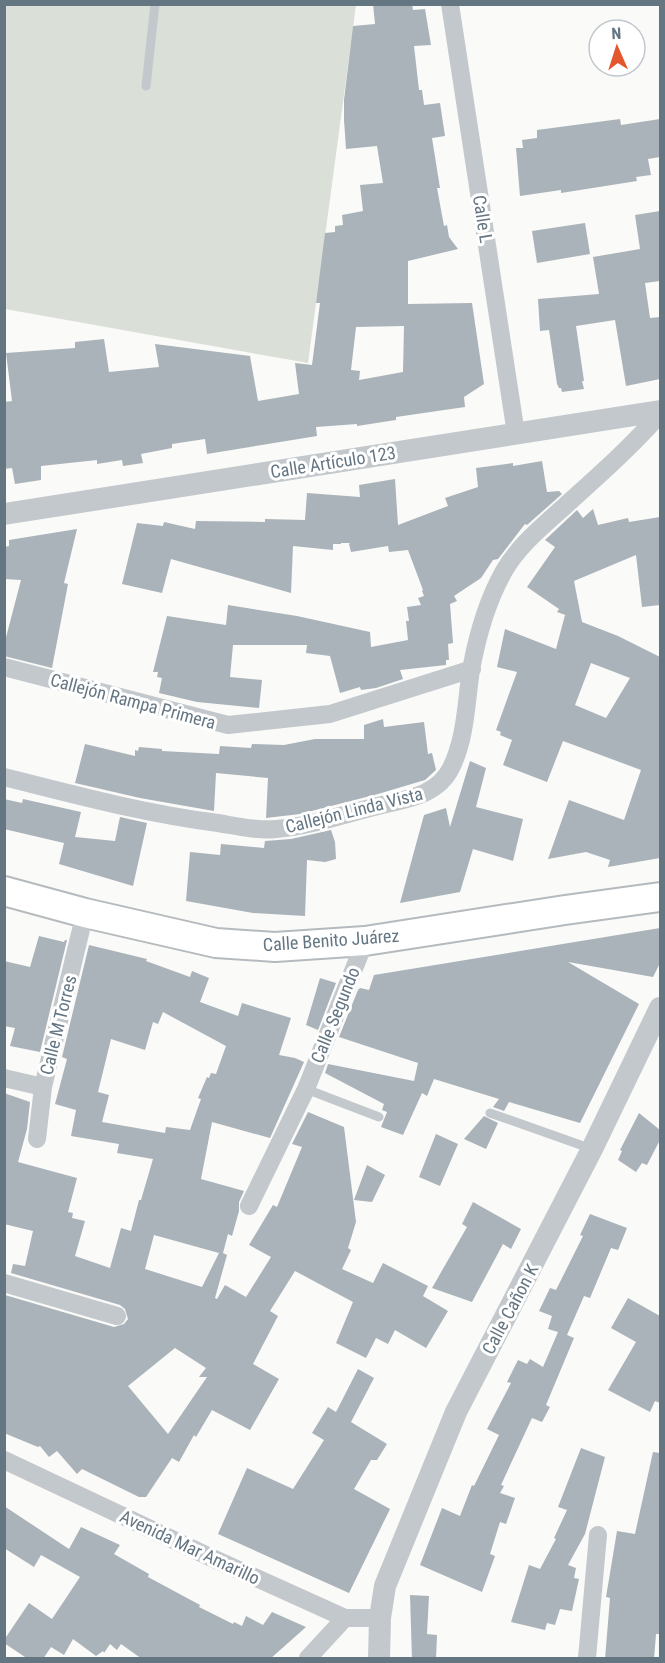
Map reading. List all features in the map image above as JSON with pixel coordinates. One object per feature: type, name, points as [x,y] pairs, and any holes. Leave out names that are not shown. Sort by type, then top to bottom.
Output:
[{"type":"main road","name":"Calle Benito Juárez","points":[[4,891],[85,913],[216,943],[275,946],[365,941],[660,897]]},
{"type":"street","name":"Calle L","points":[[450,4],[516,434]]},
{"type":"street","name":"Calle Artículo 123","points":[[4,514],[660,412]]},
{"type":"street","name":"Callejón Linda Vista","points":[[4,777],[112,804],[193,820],[274,829],[297,826],[414,797],[435,788],[445,779],[458,752],[469,700],[472,669],[488,606],[504,572],[517,552],[533,535],[638,440],[660,412]]},
{"type":"street","name":"Callejón Rampa Primera","points":[[4,667],[228,725],[330,714],[472,669]]},
{"type":"street","name":"Calle M Torres","points":[[36,1139],[43,1087],[85,913]]},
{"type":"street","name":"Calle Segundo","points":[[249,1206],[306,1089],[365,941]]},
{"type":"street","name":"Calle Cañon K","points":[[379,1659],[380,1618],[385,1586],[456,1412],[592,1149],[660,1008]]},
{"type":"street","points":[[4,1077],[43,1087]]},
{"type":"street","points":[[4,1283],[117,1316]]},
{"type":"street","name":"Avenida Mar Amarillo","points":[[4,1460],[345,1618],[380,1618]]},
{"type":"street","points":[[587,1659],[598,1535]]},
{"type":"street","points":[[308,1659],[345,1618]]},
{"type":"lane","points":[[146,86],[155,4]]},
{"type":"lane","points":[[306,1089],[379,1117]]},
{"type":"lane","points":[[490,1113],[592,1149]]},
{"type":"shaded area","points":[[4,5],[356,5],[308,363],[5,309]]},
{"type":"building","points":[[373,4],[412,4],[413,10],[425,9],[431,45],[414,46],[419,90],[422,90],[424,105],[440,103],[445,136],[432,138],[440,188],[437,188],[444,226],[447,225],[449,237],[458,249],[408,261],[408,304],[472,303],[484,384],[464,397],[465,407],[396,417],[396,420],[357,426],[357,424],[316,427],[317,436],[207,454],[205,439],[172,444],[172,448],[141,454],[143,463],[123,466],[122,460],[97,464],[97,460],[41,466],[41,480],[15,484],[12,468],[4,469],[4,402],[12,401],[6,353],[75,348],[75,342],[104,339],[109,372],[159,367],[155,344],[250,356],[258,401],[299,394],[295,363],[312,365],[320,303],[316,303],[325,233],[335,232],[335,226],[343,225],[342,215],[363,211],[360,185],[383,183],[377,146],[346,149],[344,120],[344,100],[353,26],[375,24]],"holes":[[[404,326],[403,372],[359,380],[360,371],[351,370],[356,327]]]},
{"type":"building","points":[[620,119],[621,125],[660,119],[660,157],[648,159],[651,175],[636,177],[637,181],[561,193],[561,190],[520,196],[516,148],[523,148],[522,140],[537,138],[537,130]]},
{"type":"building","points":[[660,211],[660,281],[645,283],[650,318],[660,317],[660,379],[626,386],[615,320],[576,326],[584,389],[562,392],[557,384],[549,330],[540,331],[538,299],[599,294],[593,257],[640,249],[635,215]]},
{"type":"building","points":[[585,223],[590,254],[537,263],[532,231]]},
{"type":"building","points":[[542,461],[547,492],[559,491],[562,494],[527,525],[525,524],[498,559],[493,560],[481,578],[454,596],[457,601],[450,604],[453,643],[448,644],[449,660],[446,660],[446,665],[400,670],[403,679],[376,688],[361,690],[360,687],[340,693],[330,656],[306,653],[307,645],[233,645],[230,677],[262,680],[259,708],[197,702],[159,693],[162,678],[157,677],[158,672],[153,672],[167,616],[226,625],[228,605],[297,616],[370,632],[371,647],[408,640],[407,607],[421,605],[418,598],[424,596],[408,550],[389,552],[388,546],[351,552],[350,543],[333,544],[333,550],[293,546],[291,593],[171,559],[162,593],[122,584],[137,523],[163,526],[164,522],[195,529],[196,521],[305,520],[307,493],[360,497],[359,485],[395,479],[398,525],[448,506],[445,498],[478,487],[476,468],[513,463],[513,466]]},
{"type":"building","points":[[593,509],[598,525],[628,518],[629,522],[660,517],[660,605],[642,607],[636,555],[574,581],[582,622],[618,636],[660,657],[660,858],[608,867],[610,860],[586,852],[548,859],[569,800],[624,820],[641,770],[563,741],[547,782],[503,765],[512,740],[500,735],[501,732],[496,730],[517,672],[497,667],[505,629],[556,649],[565,615],[571,617],[557,612],[559,609],[527,587],[555,547],[545,540],[577,510],[583,518]],"holes":[[[591,663],[630,678],[606,718],[575,705]]]},
{"type":"building","points":[[77,529],[64,583],[68,584],[52,668],[4,656],[4,645],[21,580],[4,579],[4,547],[9,546],[9,540]]},
{"type":"building","points":[[383,719],[384,727],[424,722],[428,754],[432,753],[436,770],[425,780],[300,814],[266,818],[268,778],[216,773],[214,811],[140,798],[75,783],[85,744],[135,756],[135,750],[138,751],[139,747],[162,749],[162,751],[219,754],[220,746],[251,748],[252,744],[284,745],[315,739],[364,739],[364,725]]},
{"type":"building","points":[[470,761],[486,768],[476,807],[523,819],[513,861],[473,849],[460,892],[400,903],[424,815],[446,808],[450,827]]},
{"type":"building","points":[[4,799],[22,803],[23,799],[81,812],[75,837],[115,841],[120,817],[147,823],[133,886],[59,864],[64,843],[4,829]]},
{"type":"building","points":[[331,830],[335,842],[336,859],[325,862],[307,860],[305,916],[253,913],[186,901],[190,852],[220,855],[221,844],[264,848],[265,841],[291,839]]},
{"type":"building","points":[[660,928],[660,963],[653,977],[568,962],[639,1004],[580,1123],[509,1102],[504,1111],[493,1107],[499,1099],[434,1079],[427,1096],[422,1093],[403,1135],[381,1127],[387,1112],[382,1110],[384,1104],[325,1073],[328,1064],[414,1081],[418,1063],[339,1037],[358,990],[360,988],[369,990],[374,975]]},
{"type":"building","points":[[39,936],[64,942],[67,940],[40,1052],[10,1046],[15,1028],[4,1026],[4,961],[30,967]]},
{"type":"building","points":[[89,945],[147,959],[146,961],[190,977],[192,971],[209,978],[200,1002],[238,1016],[242,1003],[291,1018],[279,1055],[304,1062],[270,1138],[212,1122],[201,1179],[244,1191],[239,1202],[239,1211],[232,1236],[228,1234],[223,1253],[227,1255],[215,1298],[217,1299],[225,1285],[246,1297],[271,1257],[249,1245],[273,1205],[277,1207],[302,1147],[292,1144],[308,1112],[344,1127],[356,1222],[348,1248],[351,1250],[342,1269],[373,1283],[383,1263],[428,1286],[423,1296],[448,1311],[426,1348],[395,1330],[388,1344],[376,1338],[366,1358],[336,1343],[353,1302],[295,1271],[270,1311],[278,1316],[253,1364],[279,1379],[250,1430],[212,1410],[196,1437],[194,1435],[179,1462],[172,1458],[146,1497],[139,1497],[82,1469],[77,1474],[57,1451],[49,1457],[40,1446],[4,1433],[5,1295],[114,1327],[124,1324],[128,1319],[125,1309],[120,1305],[11,1273],[13,1264],[25,1266],[33,1231],[4,1224],[4,1093],[30,1102],[27,1129],[18,1162],[77,1178],[68,1212],[73,1213],[72,1218],[85,1221],[75,1256],[110,1268],[121,1228],[131,1231],[153,1159],[117,1153],[119,1144],[71,1136],[76,1110],[55,1104],[67,1059],[62,1057]],"holes":[[[163,1012],[226,1046],[216,1074],[211,1073],[209,1078],[207,1077],[198,1098],[201,1099],[190,1130],[166,1127],[165,1133],[102,1122],[109,1095],[98,1092],[111,1039],[145,1050],[153,1022],[158,1024]],[[154,1235],[219,1253],[202,1287],[145,1269]],[[175,1348],[206,1368],[199,1377],[207,1377],[168,1434],[128,1386]]]},
{"type":"building","points":[[320,978],[336,983],[318,1030],[306,1025]]},
{"type":"building","points":[[639,1113],[660,1130],[660,1140],[647,1165],[642,1163],[636,1172],[618,1160],[622,1151],[620,1150]]},
{"type":"building","points":[[484,1116],[498,1123],[486,1149],[464,1139]]},
{"type":"building","points":[[436,1134],[458,1144],[440,1186],[419,1177]]},
{"type":"building","points":[[367,1165],[385,1175],[372,1202],[354,1200]]},
{"type":"building","points":[[473,1202],[521,1229],[511,1249],[503,1244],[472,1302],[432,1288],[467,1227],[462,1224]]},
{"type":"building","points":[[590,1214],[627,1228],[618,1250],[611,1248],[590,1298],[584,1296],[567,1335],[574,1338],[546,1405],[550,1407],[542,1422],[532,1418],[501,1485],[504,1486],[500,1493],[515,1498],[506,1524],[500,1522],[490,1554],[495,1556],[482,1592],[420,1565],[442,1508],[460,1516],[472,1485],[474,1486],[499,1435],[487,1429],[511,1383],[507,1382],[518,1360],[527,1364],[530,1359],[543,1367],[558,1332],[548,1329],[552,1316],[539,1311],[550,1288],[556,1290],[583,1236],[580,1235]]},
{"type":"building","points":[[628,1298],[660,1316],[660,1403],[655,1401],[650,1412],[608,1390],[636,1342],[611,1328]]},
{"type":"building","points":[[358,1369],[374,1378],[351,1422],[387,1444],[377,1460],[371,1460],[354,1489],[390,1509],[349,1593],[218,1534],[247,1468],[293,1489],[324,1440],[312,1433],[328,1407],[336,1412]]},
{"type":"building","points":[[581,1448],[605,1457],[585,1534],[568,1565],[576,1568],[574,1578],[579,1579],[572,1611],[560,1609],[555,1625],[547,1623],[545,1630],[511,1622],[529,1565],[540,1569],[556,1539],[554,1538],[567,1510],[558,1507]]},
{"type":"building","points":[[653,1452],[660,1453],[660,1634],[656,1634],[654,1659],[605,1659],[610,1598],[606,1597],[617,1531],[635,1534]]},
{"type":"building","points":[[4,1506],[69,1549],[81,1527],[120,1545],[114,1554],[149,1574],[148,1577],[200,1605],[199,1607],[233,1624],[234,1622],[242,1626],[246,1616],[263,1625],[272,1612],[306,1627],[270,1659],[142,1659],[121,1644],[117,1650],[110,1644],[104,1653],[103,1651],[96,1656],[73,1639],[64,1655],[51,1647],[43,1659],[28,1659],[4,1643],[4,1640],[29,1603],[52,1619],[80,1577],[41,1555],[34,1567],[4,1548]]},
{"type":"building","points":[[410,1595],[429,1596],[427,1634],[437,1635],[436,1659],[412,1659]]}]
